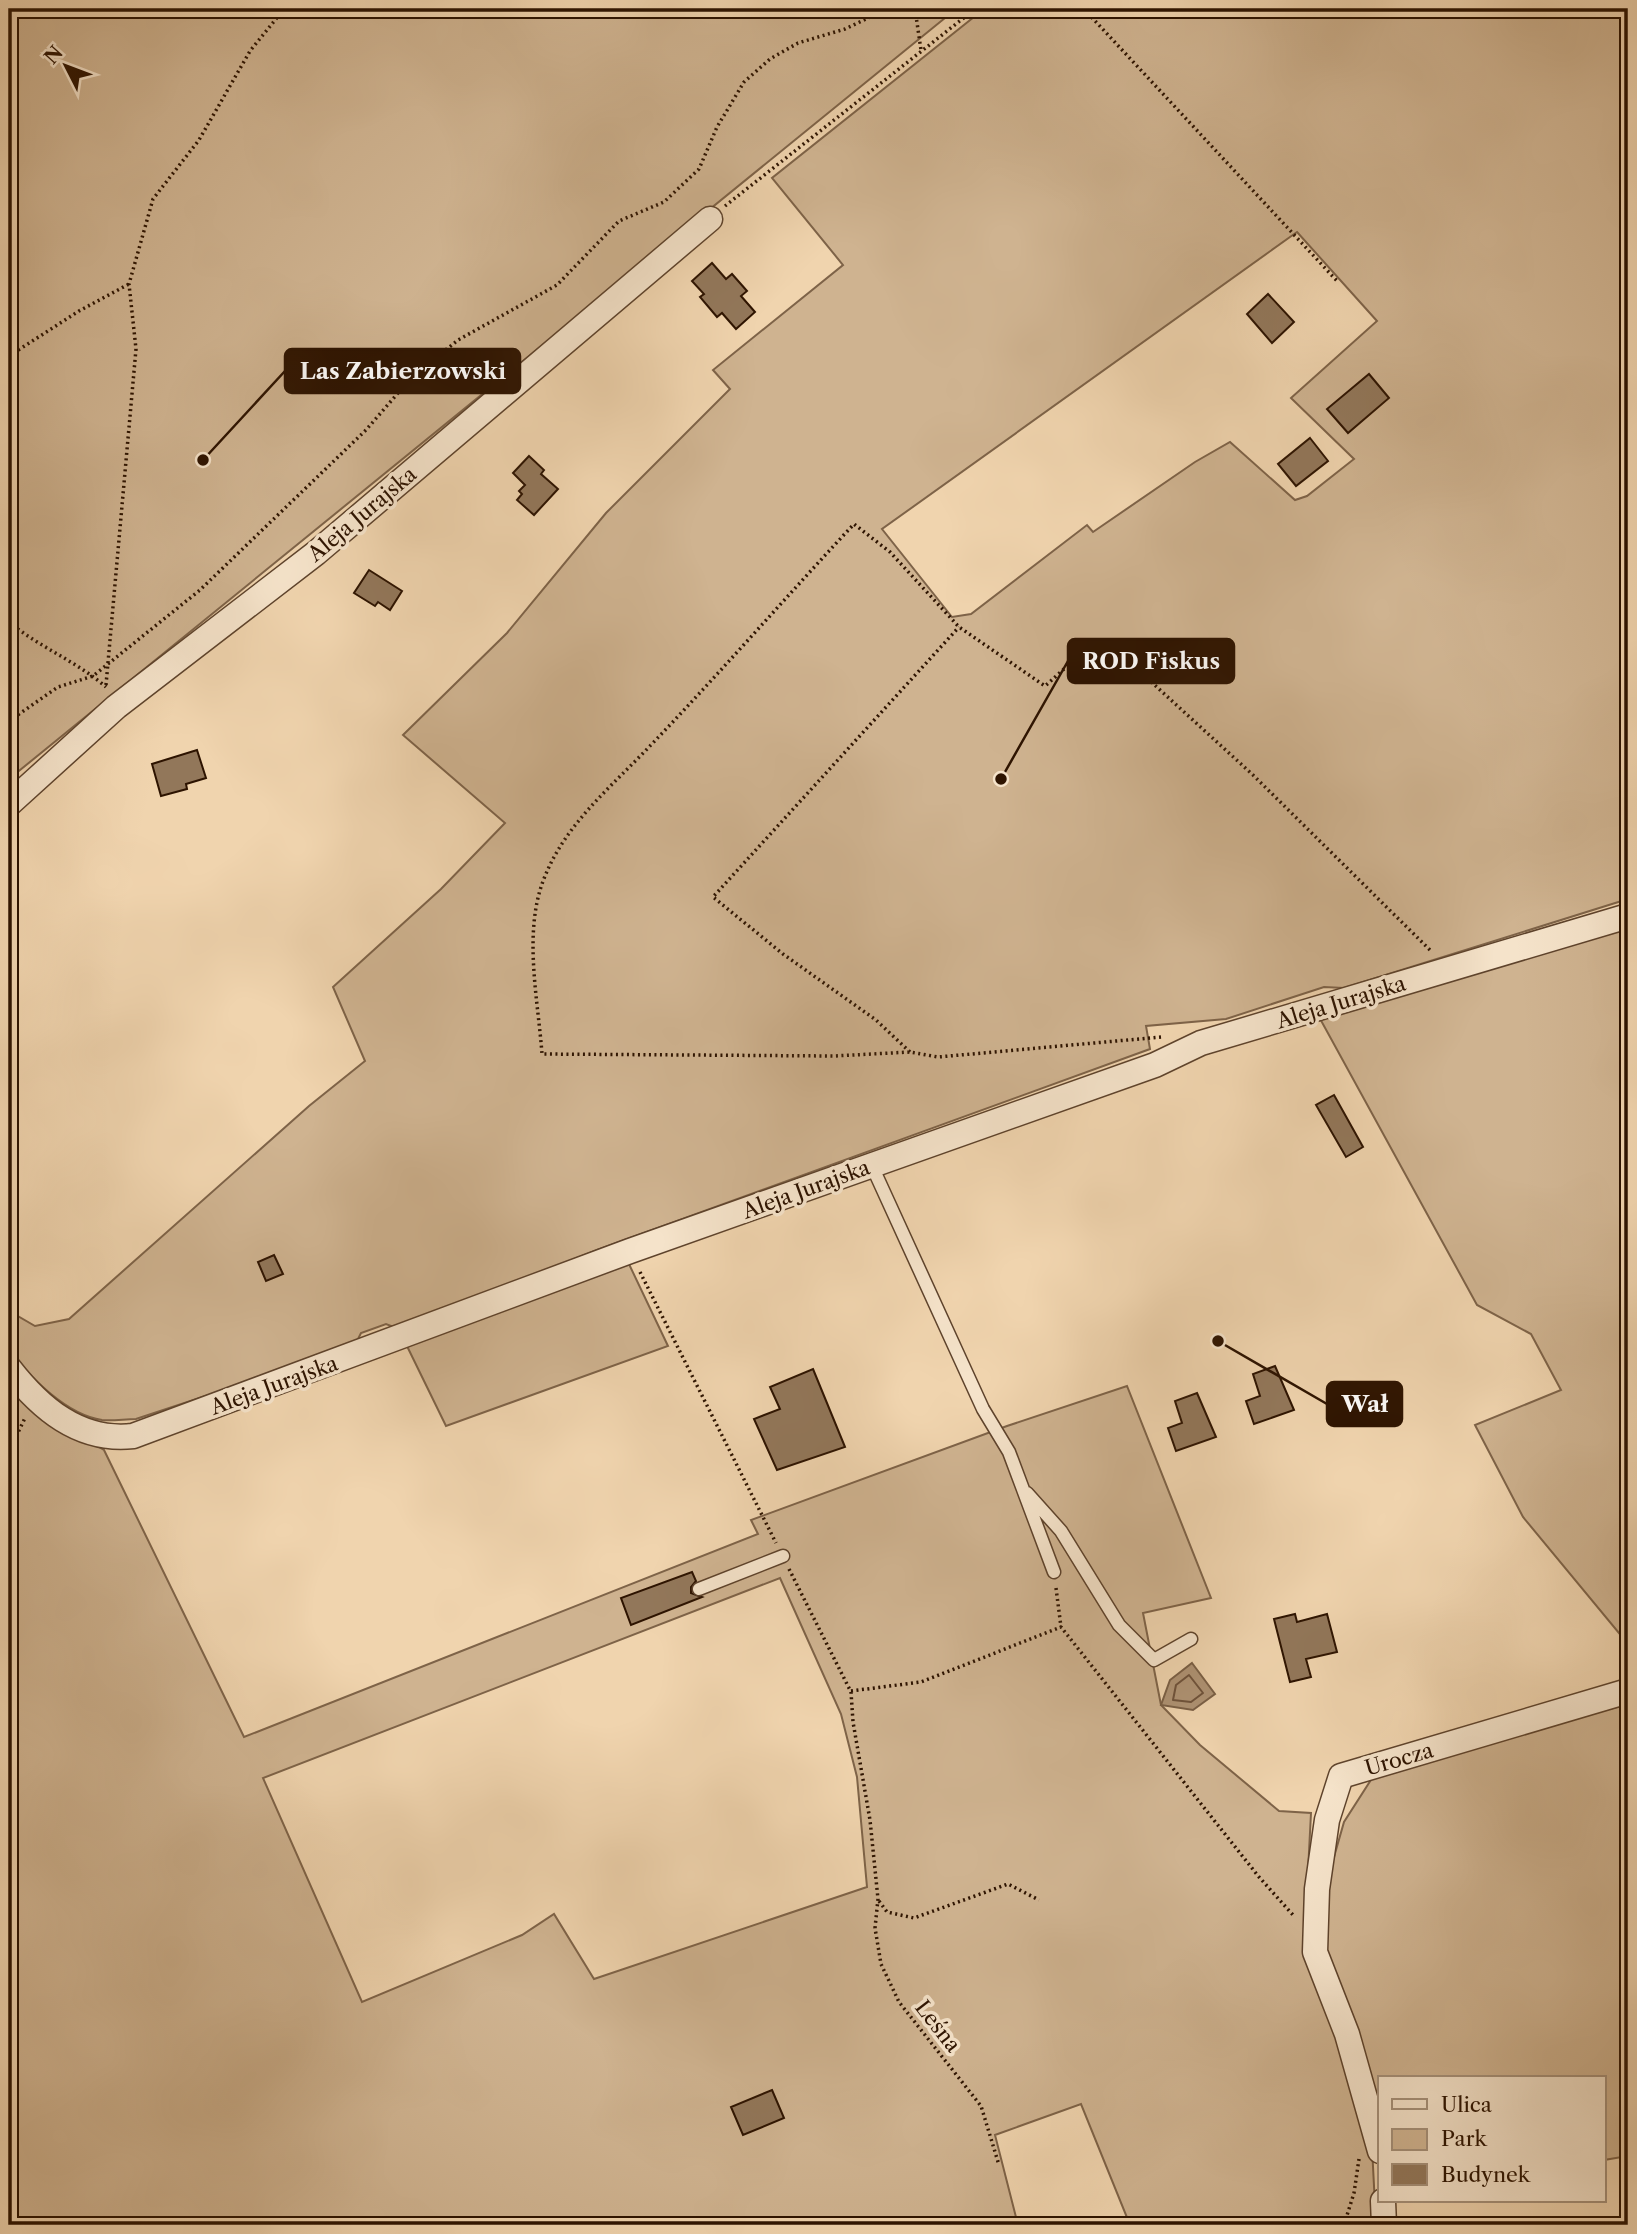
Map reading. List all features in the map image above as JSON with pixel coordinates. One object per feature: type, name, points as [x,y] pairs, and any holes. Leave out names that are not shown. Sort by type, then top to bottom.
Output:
[{"type":"street","name":"Aleja Jurajska","points":[[9,804],[116,707],[316,553],[710,219]]},
{"type":"street","name":"Aleja Jurajska","points":[[9,1368],[43,1407],[81,1430],[111,1439],[133,1436],[630,1251],[1155,1065],[1201,1043],[1628,916]]},
{"type":"street","name":"Urocza","points":[[1315,1952],[1317,1889],[1325,1834],[1341,1776],[1628,1691]]},
{"type":"street","points":[[1315,1952],[1347,2034],[1378,2144]]},
{"type":"street","points":[[1383,2202],[1384,2225]]},
{"type":"lane","points":[[872,1166],[983,1409],[1009,1452],[1054,1572]]},
{"type":"lane","points":[[1022,1488],[1061,1531],[1119,1625],[1154,1660],[1191,1639]]},
{"type":"lane","points":[[699,1589],[783,1556]]},
{"type":"path","points":[[106,687],[106,665],[121,550],[136,349],[129,284],[153,199],[199,141],[250,51],[284,9]]},
{"type":"path","points":[[9,721],[58,687],[93,676],[200,590],[366,430],[421,370],[458,340],[557,285],[619,221],[664,202],[699,169],[717,127],[744,82],[769,59],[798,43],[845,29],[887,9]]},
{"type":"path","points":[[915,9],[921,50]]},
{"type":"path","points":[[710,219],[975,9]]},
{"type":"path","points":[[1084,9],[1338,282]]},
{"type":"path","points":[[9,356],[79,310],[129,284]]},
{"type":"path","points":[[1201,1043],[1187,1039],[1147,1036],[938,1057],[910,1052],[834,1056],[542,1054],[533,927],[542,885],[559,847],[594,800],[648,749],[854,524],[890,552],[958,627],[1045,686],[1084,653],[1105,648],[1124,657],[1253,775],[1449,969]]},
{"type":"path","points":[[9,622],[28,638],[93,676]]},
{"type":"path","points":[[910,1052],[876,1020],[783,954],[713,897],[958,627]]},
{"type":"path","points":[[9,1451],[36,1399]]},
{"type":"path","points":[[1054,1572],[1061,1627],[1259,1877],[1310,1933],[1315,1952]]},
{"type":"path","points":[[851,1692],[921,1682],[1061,1627]]},
{"type":"path","name":"Leśna","points":[[999,2165],[981,2106],[899,2002],[881,1964],[875,1928],[878,1899],[887,1912],[914,1918],[1008,1884],[1039,1899]]},
{"type":"green space","points":[[9,9],[956,9],[9,779]]},
{"type":"green space","points":[[984,9],[1628,9],[1628,899],[1344,988],[1324,987],[1226,1019],[1146,1026],[1150,1049],[597,1250],[399,1329],[386,1324],[361,1333],[354,1347],[136,1419],[102,1420],[76,1411],[39,1384],[9,1352],[9,1311],[35,1326],[69,1319],[309,1106],[365,1061],[333,987],[441,889],[505,823],[403,735],[507,633],[606,513],[730,389],[713,370],[843,265],[772,178]],"holes":[[[1297,232],[1377,321],[1291,398],[1354,459],[1307,496],[1295,500],[1230,442],[1195,462],[1093,532],[1087,525],[971,614],[952,617],[882,529]]]},
{"type":"green space","points":[[1628,927],[1628,1644],[1523,1517],[1475,1425],[1561,1390],[1531,1334],[1477,1305],[1318,1015]]},
{"type":"green space","points":[[628,1262],[668,1346],[446,1426],[405,1342]]},
{"type":"green space","points":[[12,1385],[44,1416],[104,1450],[244,1737],[758,1534],[751,1520],[1007,1426],[1127,1386],[1211,1598],[1143,1613],[1161,1705],[1200,1745],[1279,1811],[1311,1813],[1307,1891],[1372,2147],[1376,2225],[1130,2225],[1081,2104],[995,2135],[1018,2225],[9,2225],[9,1387]],"holes":[[[780,1578],[841,1714],[857,1777],[867,1887],[594,1979],[554,1914],[522,1935],[362,2002],[263,1778]]]},
{"type":"green space","points":[[1628,1704],[1628,2156],[1606,2160],[1606,2076],[1378,2076],[1378,2122],[1322,1945],[1332,1864],[1344,1822],[1376,1772]]},
{"type":"water","points":[[1192,1663],[1215,1694],[1193,1710],[1161,1705],[1170,1680]]},
{"type":"building","points":[[712,263],[726,279],[732,274],[747,291],[741,296],[755,312],[736,329],[722,313],[717,317],[700,297],[704,294],[692,281]]},
{"type":"building","points":[[1268,294],[1294,322],[1272,343],[1247,314]]},
{"type":"building","points":[[1369,374],[1389,398],[1348,433],[1327,409]]},
{"type":"building","points":[[1310,438],[1328,461],[1296,486],[1278,464]]},
{"type":"building","points":[[529,456],[544,470],[541,474],[558,489],[534,515],[517,500],[522,494],[519,491],[525,485],[513,473]]},
{"type":"building","points":[[369,570],[402,591],[390,610],[378,602],[375,606],[354,593]]},
{"type":"building","points":[[197,750],[206,778],[186,784],[187,789],[161,796],[152,764]]},
{"type":"building","points":[[1334,1095],[1363,1147],[1346,1157],[1316,1105]]},
{"type":"building","points":[[274,1255],[283,1274],[266,1281],[258,1262]]},
{"type":"building","points":[[1275,1366],[1294,1410],[1254,1424],[1246,1401],[1260,1396],[1253,1374]]},
{"type":"building","points":[[813,1369],[845,1447],[777,1470],[754,1419],[780,1409],[770,1387]]},
{"type":"building","points":[[1197,1393],[1216,1437],[1176,1451],[1168,1428],[1182,1423],[1175,1401]]},
{"type":"building","points":[[692,1572],[696,1581],[691,1587],[691,1593],[702,1597],[631,1625],[621,1598]]},
{"type":"building","points":[[1295,1614],[1297,1622],[1327,1614],[1337,1652],[1306,1659],[1311,1677],[1290,1682],[1274,1619]]},
{"type":"building","points":[[772,2090],[784,2118],[743,2135],[731,2107]]},
{"type":"place","name":"Las Zabierzowski","points":[[203,460]]},
{"type":"place","name":"ROD Fiskus","points":[[1001,779]]},
{"type":"place","name":"Wał","points":[[1218,1341]]}]
